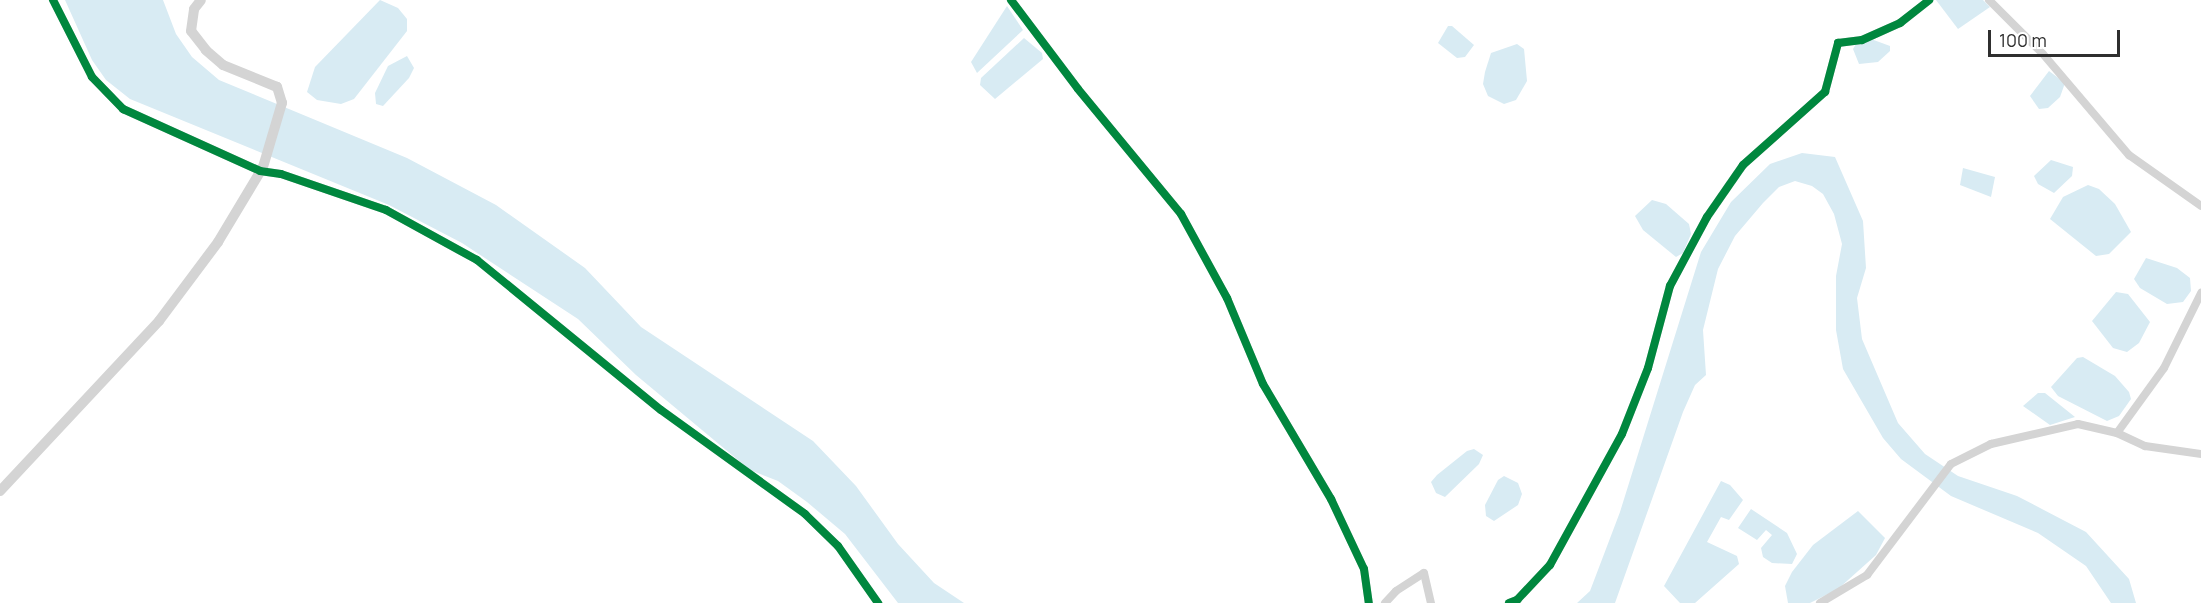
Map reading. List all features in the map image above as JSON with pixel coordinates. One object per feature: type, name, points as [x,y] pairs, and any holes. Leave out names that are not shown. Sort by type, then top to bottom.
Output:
[{"type":"street","points":[[53,0],[92,78],[123,109],[262,169],[387,210],[477,260],[661,410],[805,514],[838,546],[878,603]]},
{"type":"street","points":[[0,491],[159,321],[218,242],[262,169],[282,103],[277,87],[224,65],[206,50],[191,31],[194,9],[201,0]]},
{"type":"street","points":[[1011,0],[1085,98],[1181,214],[1227,298],[1263,384],[1331,500],[1364,569],[1369,603]]},
{"type":"street","points":[[1509,603],[1517,600],[1550,565],[1622,434],[1648,368],[1670,286],[1702,225],[1743,165],[1825,92],[1838,43],[1862,40],[1900,23],[1929,0]]},
{"type":"street","points":[[1989,0],[2043,54],[2129,155],[2201,206]]},
{"type":"street","points":[[2117,433],[2164,368],[2201,292]]},
{"type":"street","points":[[1820,603],[1867,575],[1951,464],[1991,444],[2078,424],[2117,433],[2145,446],[2201,454]]},
{"type":"street","points":[[1384,603],[1396,591],[1424,573],[1431,603]]},
{"type":"shaded area","points":[[65,0],[163,0],[176,34],[192,57],[219,80],[407,158],[496,205],[585,268],[641,327],[813,441],[856,486],[898,544],[934,583],[964,603],[898,603],[845,534],[807,502],[778,481],[750,470],[636,375],[578,319],[462,243],[389,205],[130,99],[106,80],[92,60]]},
{"type":"shaded area","points":[[380,0],[398,8],[407,19],[407,31],[354,99],[341,104],[317,100],[307,92],[315,67]]},
{"type":"shaded area","points":[[1936,0],[1983,0],[1990,7],[1958,29]]},
{"type":"shaded area","points":[[1007,6],[1023,30],[977,73],[971,62]]},
{"type":"shaded area","points":[[1448,26],[1452,26],[1474,45],[1465,57],[1457,58],[1438,43]]},
{"type":"shaded area","points":[[1024,38],[1042,53],[1043,59],[995,99],[980,85],[981,78]]},
{"type":"shaded area","points":[[1871,39],[1890,46],[1890,51],[1878,62],[1859,64],[1853,49],[1856,44]]},
{"type":"shaded area","points":[[1517,44],[1524,49],[1527,81],[1516,100],[1504,104],[1488,96],[1483,84],[1485,72],[1491,53]]},
{"type":"shaded area","points":[[407,56],[414,68],[409,78],[383,106],[376,104],[375,93],[388,66]]},
{"type":"shaded area","points":[[2049,71],[2065,83],[2060,97],[2048,108],[2039,109],[2030,96]]},
{"type":"shaded area","points":[[1802,153],[1835,157],[1863,221],[1866,268],[1857,298],[1862,339],[1898,423],[1925,454],[1958,476],[2017,496],[2086,532],[2129,579],[2136,603],[2111,603],[2086,566],[2038,533],[1951,496],[1901,459],[1883,438],[1843,369],[1836,330],[1836,276],[1842,244],[1834,214],[1823,194],[1812,186],[1795,181],[1779,187],[1763,203],[1735,236],[1718,269],[1703,330],[1706,375],[1695,385],[1683,412],[1615,603],[1577,603],[1590,591],[1620,512],[1701,252],[1731,202],[1770,164]]},
{"type":"shaded area","points":[[2051,160],[2073,167],[2072,176],[2054,193],[2038,184],[2034,176]]},
{"type":"shaded area","points":[[1963,168],[1995,177],[1991,197],[1960,185]]},
{"type":"shaded area","points":[[2088,185],[2099,189],[2115,204],[2131,232],[2109,254],[2096,256],[2050,219],[2063,197]]},
{"type":"shaded area","points":[[1652,200],[1666,204],[1689,224],[1691,234],[1683,253],[1676,257],[1643,230],[1635,216]]},
{"type":"shaded area","points":[[2146,258],[2177,268],[2190,278],[2191,291],[2183,302],[2167,304],[2140,288],[2134,279]]},
{"type":"shaded area","points":[[2116,292],[2128,294],[2150,322],[2139,343],[2127,352],[2113,348],[2092,321]]},
{"type":"shaded area","points":[[2083,357],[2115,376],[2129,392],[2131,399],[2119,416],[2107,421],[2058,396],[2051,387],[2077,358]]},
{"type":"shaded area","points":[[2038,393],[2045,393],[2075,417],[2050,425],[2023,406]]},
{"type":"shaded area","points":[[1474,449],[1483,455],[1479,464],[1445,497],[1436,493],[1431,482],[1437,475],[1467,451]]},
{"type":"shaded area","points":[[1504,476],[1518,483],[1522,494],[1518,505],[1494,521],[1486,516],[1485,505],[1498,480]]},
{"type":"shaded area","points":[[1721,481],[1730,485],[1743,500],[1729,520],[1721,517],[1707,542],[1737,556],[1739,564],[1695,603],[1680,603],[1664,586]]},
{"type":"shaded area","points":[[1751,509],[1787,533],[1797,554],[1792,564],[1772,563],[1763,557],[1761,548],[1772,535],[1766,530],[1757,540],[1738,528]]},
{"type":"shaded area","points":[[1858,511],[1885,538],[1876,555],[1838,589],[1810,603],[1788,603],[1785,586],[1792,572],[1813,545]]},
{"type":"cycle path","points":[[53,0],[92,77],[123,109],[260,171],[281,174],[386,210],[477,260],[661,410],[805,514],[838,546],[878,603]]},
{"type":"cycle path","points":[[1011,0],[1078,89],[1181,214],[1227,298],[1263,384],[1331,499],[1364,569],[1369,603]]},
{"type":"cycle path","points":[[1509,603],[1517,600],[1550,565],[1622,434],[1648,368],[1670,286],[1707,217],[1743,165],[1825,92],[1838,43],[1862,40],[1900,23],[1929,0]]}]
